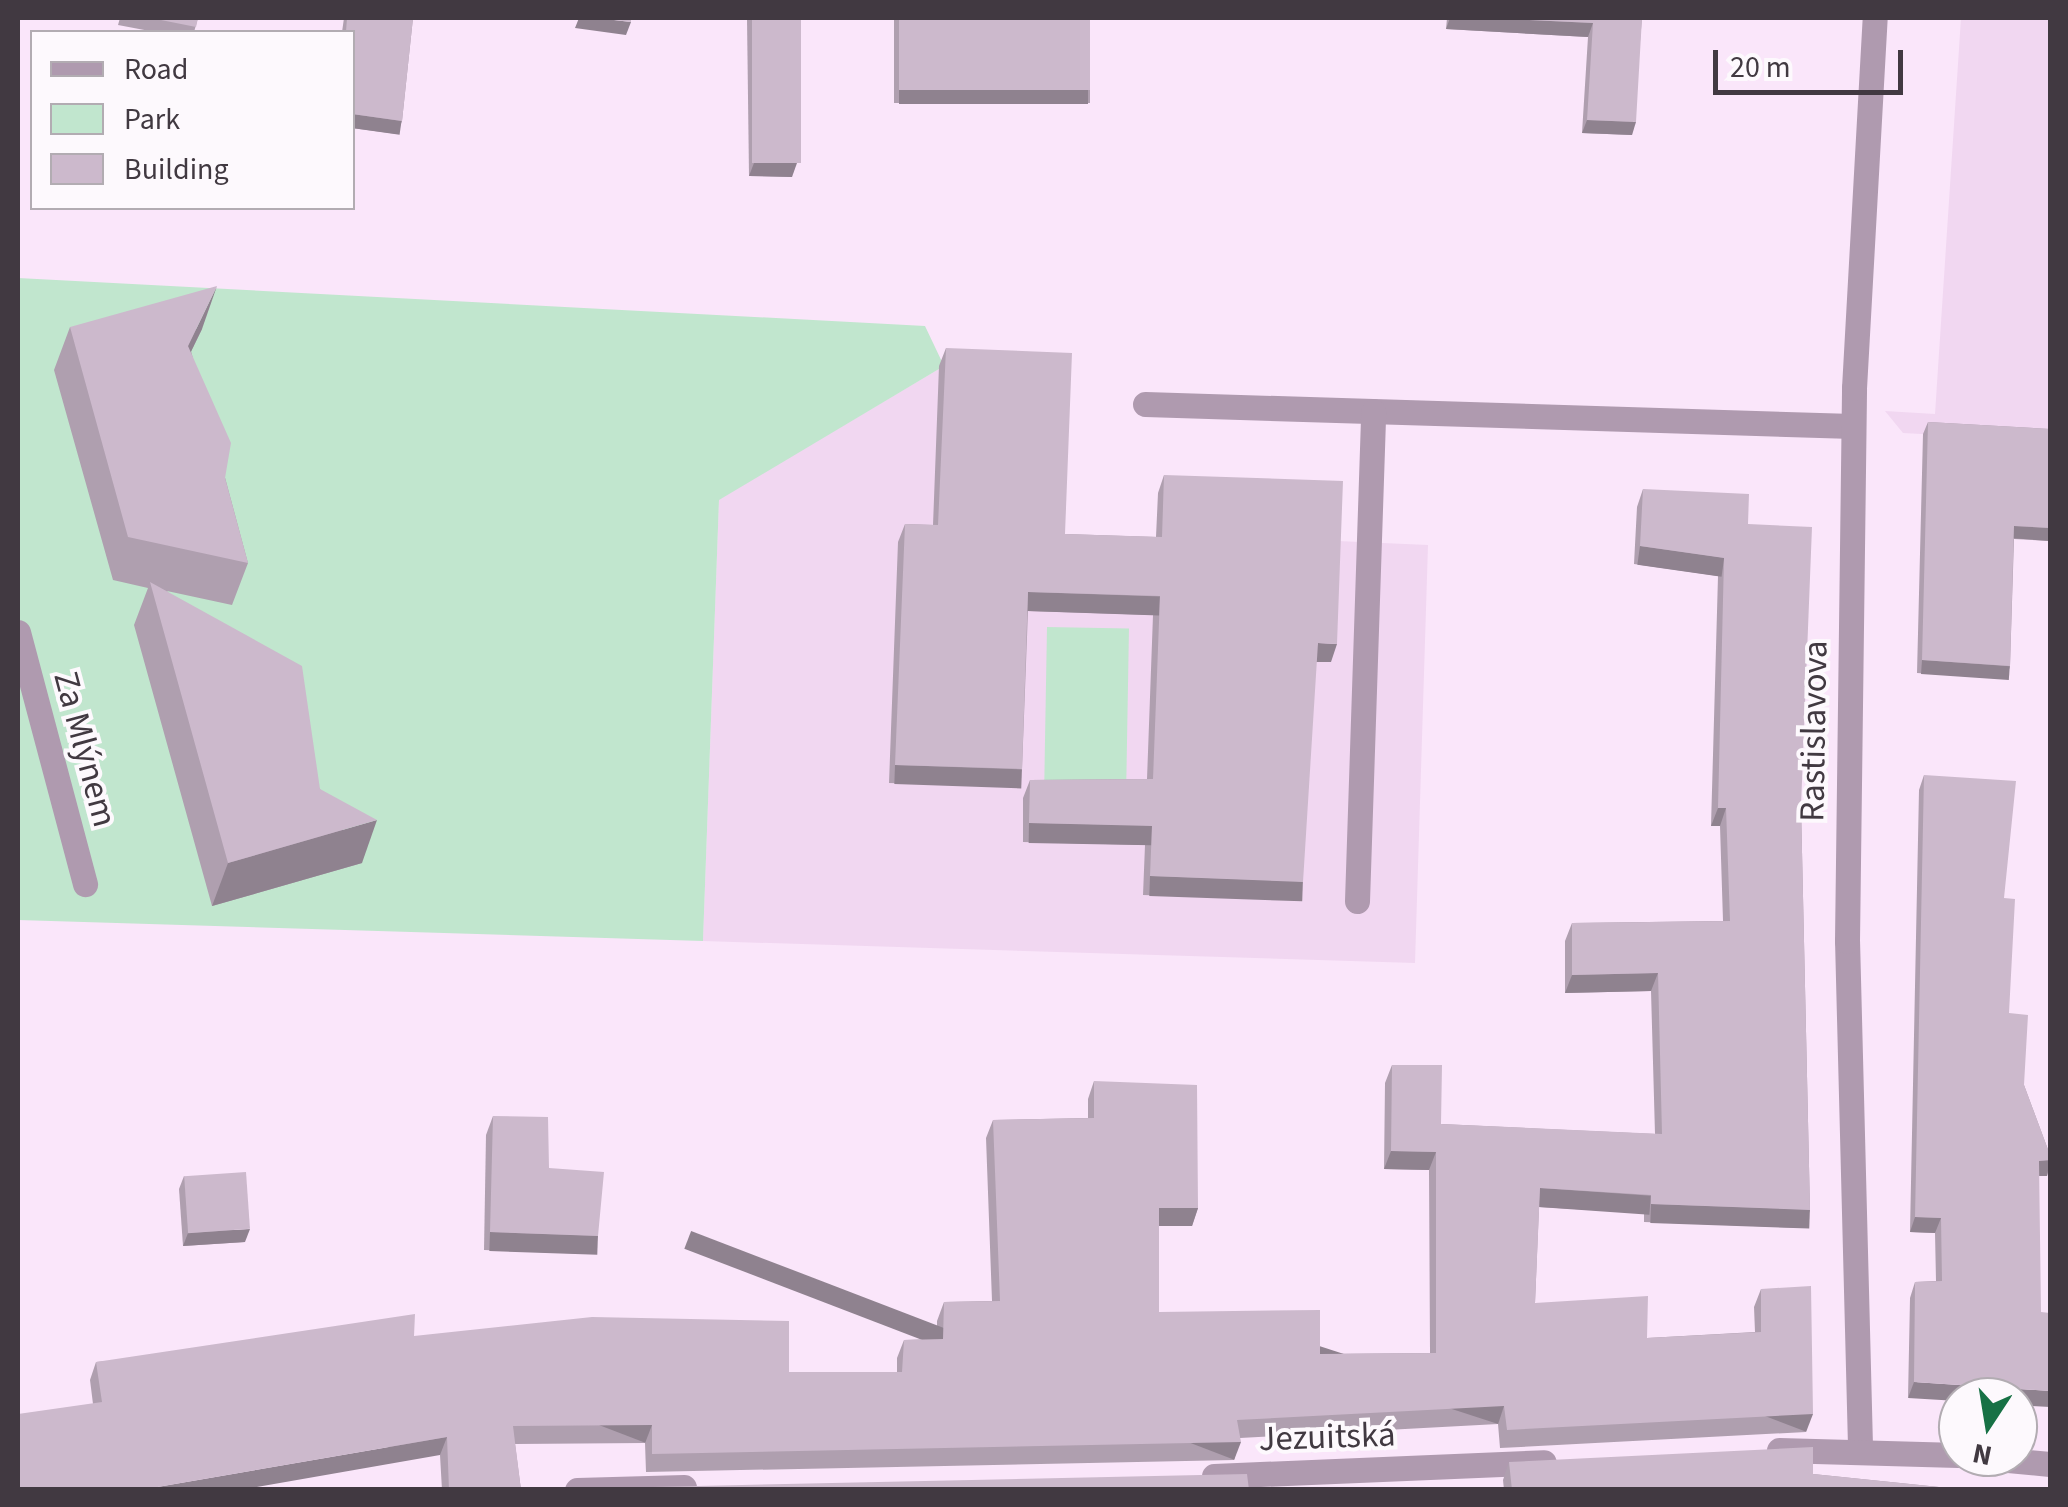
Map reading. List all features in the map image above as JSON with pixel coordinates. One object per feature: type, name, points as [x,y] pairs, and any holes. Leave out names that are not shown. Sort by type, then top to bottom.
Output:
[{"type":"street","name":"Rastislavova","points":[[1860,1446],[1847,941],[1853,426],[1875,18]]},
{"type":"street","points":[[1144,404],[1853,426]]},
{"type":"street","points":[[1357,901],[1373,410]]},
{"type":"street","name":"Za Mlýnem","points":[[18,632],[85,884]]},
{"type":"street","points":[[1744,1452],[1860,1446],[1938,1453]]},
{"type":"street","name":"Jezuitská","points":[[1178,1477],[1276,1482],[1568,1460]]},
{"type":"street","points":[[577,1490],[706,1486]]},
{"type":"shaded area","points":[[1961,18],[2050,18],[2050,441],[1903,433],[1885,411],[1935,414]]},
{"type":"shaded area","points":[[944,366],[1064,550],[1178,534],[1428,545],[1415,963],[703,941],[719,499]]},
{"type":"green space","points":[[18,278],[925,326],[944,366],[719,500],[703,941],[18,920]]},
{"type":"green space","points":[[1047,627],[1129,628],[1126,781],[1044,780]]},
{"type":"building","points":[[151,18],[198,18],[196,27]]},
{"type":"building","points":[[347,18],[413,18],[402,121],[355,114],[355,30],[346,30]]},
{"type":"building","points":[[597,18],[631,18],[631,22]]},
{"type":"building","points":[[752,18],[801,18],[801,163],[752,163]]},
{"type":"building","points":[[899,18],[1090,18],[1090,90],[899,90]]},
{"type":"building","points":[[1485,18],[1642,18],[1636,122],[1587,120],[1593,23]]},
{"type":"building","points":[[217,286],[188,346],[231,443],[225,478],[248,563],[128,537],[70,327]]},
{"type":"building","points":[[946,348],[1072,353],[1065,534],[1162,537],[1164,475],[1343,481],[1337,644],[1318,643],[1303,882],[1150,876],[1152,826],[1029,823],[1030,780],[1153,779],[1160,596],[1028,592],[1022,769],[895,765],[905,524],[938,525]]},
{"type":"building","points":[[1928,422],[2050,429],[2050,528],[2014,526],[2010,666],[1922,660]]},
{"type":"building","points":[[1643,489],[1749,494],[1748,524],[1812,527],[1801,806],[1810,1210],[1651,1204],[1651,1195],[1540,1188],[1535,1303],[1648,1296],[1647,1338],[1761,1332],[1761,1289],[1811,1286],[1813,1414],[1507,1430],[1504,1406],[1237,1420],[1241,1442],[652,1454],[652,1425],[513,1426],[521,1490],[449,1490],[447,1437],[140,1490],[18,1490],[18,1414],[102,1402],[96,1362],[415,1314],[414,1336],[592,1317],[789,1321],[789,1372],[902,1372],[904,1340],[943,1339],[944,1302],[1000,1301],[993,1120],[1094,1118],[1094,1081],[1197,1085],[1198,1208],[1159,1208],[1159,1312],[1320,1310],[1320,1354],[1436,1353],[1436,1152],[1391,1151],[1392,1065],[1442,1065],[1441,1124],[1662,1134],[1658,973],[1572,975],[1572,923],[1730,921],[1726,808],[1718,808],[1724,558],[1640,546]]},
{"type":"building","points":[[150,582],[302,666],[320,789],[377,820],[228,863]]},
{"type":"building","points":[[1924,775],[2016,781],[2004,898],[2015,899],[2009,1013],[2028,1015],[2024,1085],[2050,1155],[2050,1160],[2039,1161],[2041,1312],[2050,1313],[2050,1391],[2038,1390],[2038,1377],[1938,1377],[1938,1384],[1914,1382],[1915,1282],[1942,1281],[1941,1218],[1915,1217]]},
{"type":"building","points":[[493,1116],[548,1117],[549,1168],[604,1172],[598,1236],[490,1232]]},
{"type":"building","points":[[246,1172],[250,1229],[188,1233],[184,1176]]},
{"type":"building","points":[[1813,1447],[1813,1474],[1968,1490],[1512,1490],[1509,1462]]},
{"type":"building","points":[[1247,1474],[1249,1490],[653,1490],[653,1487]]}]
